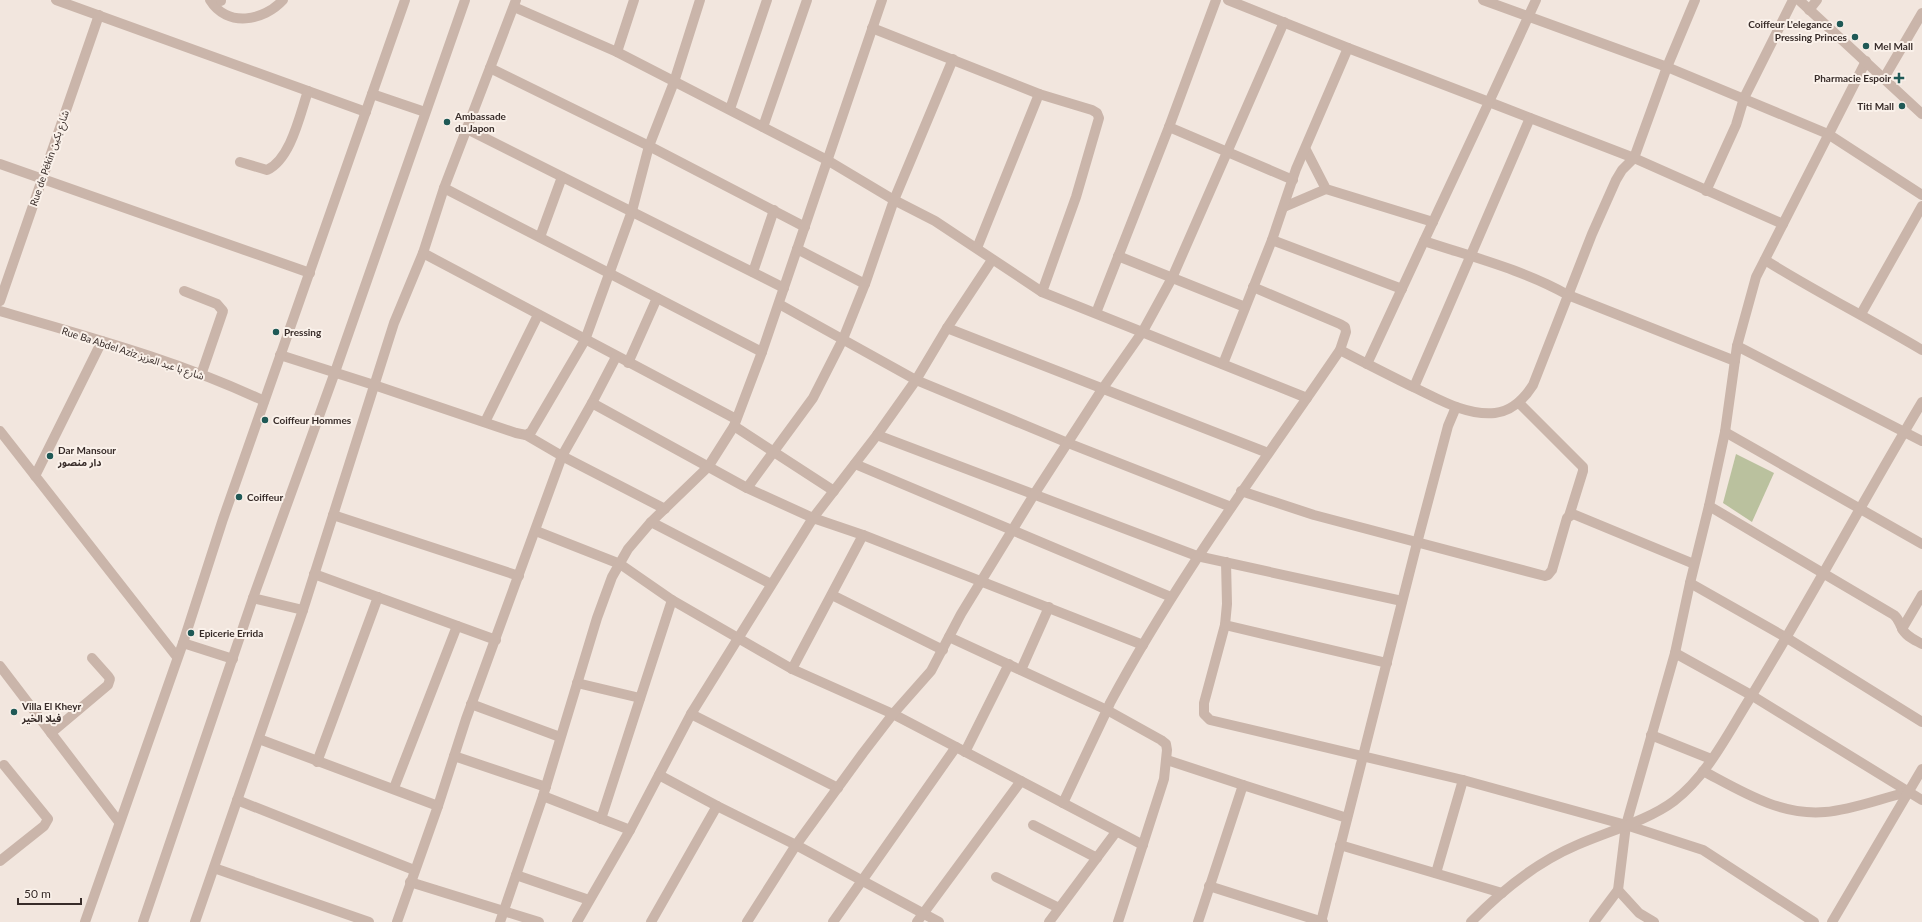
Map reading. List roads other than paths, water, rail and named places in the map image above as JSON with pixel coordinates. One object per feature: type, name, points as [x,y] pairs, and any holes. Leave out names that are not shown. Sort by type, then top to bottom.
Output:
[{"type":"street","points":[[56,0],[366,112]]},
{"type":"street","points":[[210,0],[214,6],[228,15],[238,18],[252,19],[264,15],[283,0]]},
{"type":"street","points":[[85,922],[183,643],[223,519],[405,0]]},
{"type":"street","points":[[143,922],[253,598],[335,372],[465,0]]},
{"type":"street","points":[[617,52],[634,0]]},
{"type":"street","points":[[526,434],[535,428],[585,340],[632,211],[649,146],[674,82],[700,0]]},
{"type":"street","points":[[730,110],[767,0]]},
{"type":"street","points":[[763,127],[807,0]]},
{"type":"street","points":[[500,922],[544,791],[597,618],[612,577],[628,549],[651,522],[708,467],[735,423],[779,304],[882,0]]},
{"type":"street","points":[[1096,313],[1169,127],[1216,0]]},
{"type":"street","points":[[1228,0],[1348,48],[1634,158],[1706,191],[1784,224]]},
{"type":"street","points":[[1483,0],[1667,67],[1828,134],[1922,195]]},
{"type":"street","points":[[1367,364],[1536,0]]},
{"type":"street","points":[[1340,350],[1456,407],[1479,413],[1496,413],[1507,410],[1519,403],[1533,385],[1568,295],[1616,180],[1622,170],[1634,158],[1667,67],[1694,0]]},
{"type":"street","points":[[1706,191],[1736,125],[1744,98],[1793,0]]},
{"type":"street","points":[[1799,0],[1922,114]]},
{"type":"street","points":[[1810,10],[1817,0]]},
{"type":"street","points":[[195,922],[303,610],[394,323],[423,253],[444,188],[515,4],[617,52],[827,160],[894,200],[935,221],[1042,292],[1143,331],[1307,398]]},
{"type":"street","points":[[1884,78],[1922,13]]},
{"type":"street","name":"Rue de Pékin شارع بكين","points":[[0,301],[99,15]]},
{"type":"street","points":[[747,922],[796,845],[893,714],[931,672],[949,637],[1035,493],[1103,388],[1143,331],[1172,278],[1228,153],[1284,22]]},
{"type":"street","points":[[872,28],[1040,94],[1092,110],[1097,113],[1099,118],[1076,197],[1042,292]]},
{"type":"street","points":[[1223,364],[1272,240],[1292,180],[1348,48]]},
{"type":"street","points":[[747,488],[772,451],[812,398],[842,340],[865,284],[894,200],[953,59]]},
{"type":"street","points":[[1599,920],[1618,890],[1626,825],[1675,653],[1725,432],[1737,346],[1756,277],[1866,61]]},
{"type":"street","points":[[490,68],[649,146],[805,227]]},
{"type":"street","points":[[240,162],[267,170],[278,163],[286,152],[308,91]]},
{"type":"street","points":[[372,94],[425,112]]},
{"type":"street","points":[[977,248],[1040,94]]},
{"type":"street","points":[[1414,387],[1530,118]]},
{"type":"street","points":[[1169,127],[1292,180]]},
{"type":"street","points":[[467,129],[784,288]]},
{"type":"street","points":[[1306,150],[1326,189]]},
{"type":"street","points":[[0,164],[310,273]]},
{"type":"street","points":[[540,237],[562,177]]},
{"type":"street","points":[[444,188],[762,352]]},
{"type":"street","points":[[1284,207],[1326,189],[1433,222]]},
{"type":"street","points":[[1861,314],[1922,206]]},
{"type":"street","points":[[753,272],[774,210]]},
{"type":"street","points":[[1272,240],[1402,289]]},
{"type":"street","points":[[1424,241],[1541,282],[1568,295],[1735,361]]},
{"type":"street","points":[[797,249],[865,284]]},
{"type":"street","points":[[423,253],[628,363],[735,423],[772,451],[834,491]]},
{"type":"street","points":[[1118,256],[1245,307]]},
{"type":"street","points":[[577,922],[630,830],[691,714],[771,584],[813,518],[877,435],[916,380],[992,260]]},
{"type":"street","points":[[1765,260],[1800,282],[1861,314],[1922,350]]},
{"type":"street","points":[[1063,803],[1122,680],[1171,597],[1230,507],[1340,350],[1346,332],[1345,327],[1253,287]]},
{"type":"street","points":[[184,291],[216,304],[223,311],[201,375]]},
{"type":"street","points":[[628,363],[657,298]]},
{"type":"street","points":[[779,304],[916,380],[1068,443],[1230,507]]},
{"type":"street","name":"Rue Ba Abdel Aziz شارع با عبد العزيز","points":[[0,310],[102,341],[201,375],[264,401]]},
{"type":"street","points":[[485,422],[538,315]]},
{"type":"street","points":[[948,328],[1268,453]]},
{"type":"street","points":[[35,476],[102,341]]},
{"type":"street","points":[[1737,346],[1922,441]]},
{"type":"street","points":[[280,355],[521,434],[526,434],[562,456],[665,509]]},
{"type":"street","points":[[397,922],[414,870],[438,806],[471,704],[536,531],[562,456],[592,404],[616,357]]},
{"type":"street","points":[[1471,922],[1520,878],[1558,854],[1656,812],[1674,801],[1688,789],[1711,759],[1787,638],[1904,431],[1922,402]]},
{"type":"street","points":[[1241,491],[1314,515],[1545,576],[1552,570],[1562,532],[1569,516],[1583,471],[1582,468],[1519,403]]},
{"type":"street","points":[[592,404],[747,488],[813,518],[863,535],[1143,645]]},
{"type":"street","points":[[1209,886],[1322,922],[1340,845],[1417,543],[1448,426],[1456,407]]},
{"type":"street","points":[[0,431],[178,657]]},
{"type":"street","points":[[1725,432],[1922,544]]},
{"type":"street","points":[[877,435],[1035,493],[1197,556],[1402,601]]},
{"type":"street","points":[[855,464],[1171,597]]},
{"type":"street","points":[[1709,506],[1894,615],[1898,618],[1902,629],[1907,636],[1922,644]]},
{"type":"street","points":[[1569,516],[1573,514],[1694,564]]},
{"type":"street","points":[[333,515],[519,576]]},
{"type":"street","points":[[651,522],[771,584]]},
{"type":"street","points":[[536,531],[620,564],[672,600],[737,639],[792,669],[893,714],[1143,845]]},
{"type":"street","points":[[792,669],[863,535]]},
{"type":"street","points":[[1226,562],[1226,625],[1204,703],[1204,714],[1210,720],[1364,755],[1463,780],[1626,825],[1703,850],[1814,922]]},
{"type":"street","points":[[314,574],[496,640]]},
{"type":"street","points":[[1690,583],[1787,638],[1922,722]]},
{"type":"street","points":[[832,595],[943,650]]},
{"type":"street","points":[[1902,629],[1922,595]]},
{"type":"street","points":[[317,762],[378,597]]},
{"type":"street","points":[[253,598],[303,610]]},
{"type":"street","points":[[601,818],[672,600]]},
{"type":"street","points":[[1021,670],[1049,607]]},
{"type":"street","points":[[1226,625],[1387,663]]},
{"type":"street","points":[[394,788],[457,626]]},
{"type":"street","points":[[949,637],[1107,710],[1166,744],[1167,760],[1164,779],[1118,922]]},
{"type":"street","points":[[183,643],[233,659]]},
{"type":"street","points":[[1675,653],[1751,696],[1922,800]]},
{"type":"street","points":[[51,733],[108,684],[110,679],[92,658]]},
{"type":"street","points":[[966,752],[1009,664]]},
{"type":"street","points":[[0,666],[119,822]]},
{"type":"street","points":[[577,683],[640,698]]},
{"type":"street","points":[[471,704],[560,738]]},
{"type":"street","points":[[691,714],[838,788]]},
{"type":"street","points":[[1651,734],[1711,759]]},
{"type":"street","points":[[259,739],[317,762],[394,788],[438,806]]},
{"type":"street","points":[[833,922],[861,880],[956,747]]},
{"type":"street","points":[[454,756],[544,791],[630,830]]},
{"type":"street","points":[[1167,760],[1347,818]]},
{"type":"street","points":[[0,861],[44,826],[48,819],[4,764]]},
{"type":"street","points":[[1832,922],[1922,768]]},
{"type":"street","points":[[1703,771],[1758,800],[1784,808],[1806,812],[1826,812],[1908,792]]},
{"type":"street","points":[[659,775],[717,806],[796,845],[939,922]]},
{"type":"street","points":[[1436,873],[1463,780]]},
{"type":"street","points":[[917,922],[1021,781]]},
{"type":"street","points":[[1198,922],[1243,785]]},
{"type":"street","points":[[237,800],[414,870]]},
{"type":"street","points":[[651,922],[717,806]]},
{"type":"street","points":[[1033,825],[1097,858]]},
{"type":"street","points":[[1049,922],[1116,832]]},
{"type":"street","points":[[1340,845],[1502,893]]},
{"type":"street","points":[[214,868],[369,922]]},
{"type":"street","points":[[516,875],[589,900]]},
{"type":"street","points":[[996,877],[1059,908]]},
{"type":"street","points":[[410,882],[539,922]]},
{"type":"street","points":[[1618,890],[1639,912],[1654,922]]},
{"type":"place","name":"Coiffeur L'elegance","points":[[1840,24]]},
{"type":"place","name":"Pressing Princes","points":[[1855,37]]},
{"type":"place","name":"Mel Mall","points":[[1866,46]]},
{"type":"place","name":"Pharmacie Espoir","points":[[1899,78]]},
{"type":"place","name":"Titi Mall","points":[[1902,106]]},
{"type":"place","name":"Ambassade du Japon","points":[[447,122]]},
{"type":"place","name":"Pressing","points":[[276,332]]},
{"type":"place","name":"Coiffeur Hommes","points":[[265,420]]},
{"type":"place","name":"Dar Mansour دار منصور","points":[[50,456]]},
{"type":"place","name":"Coiffeur","points":[[239,497]]},
{"type":"place","name":"Epicerie Errida","points":[[191,633]]},
{"type":"place","name":"Villa El Kheyr فيلا الخير","points":[[14,712]]}]
